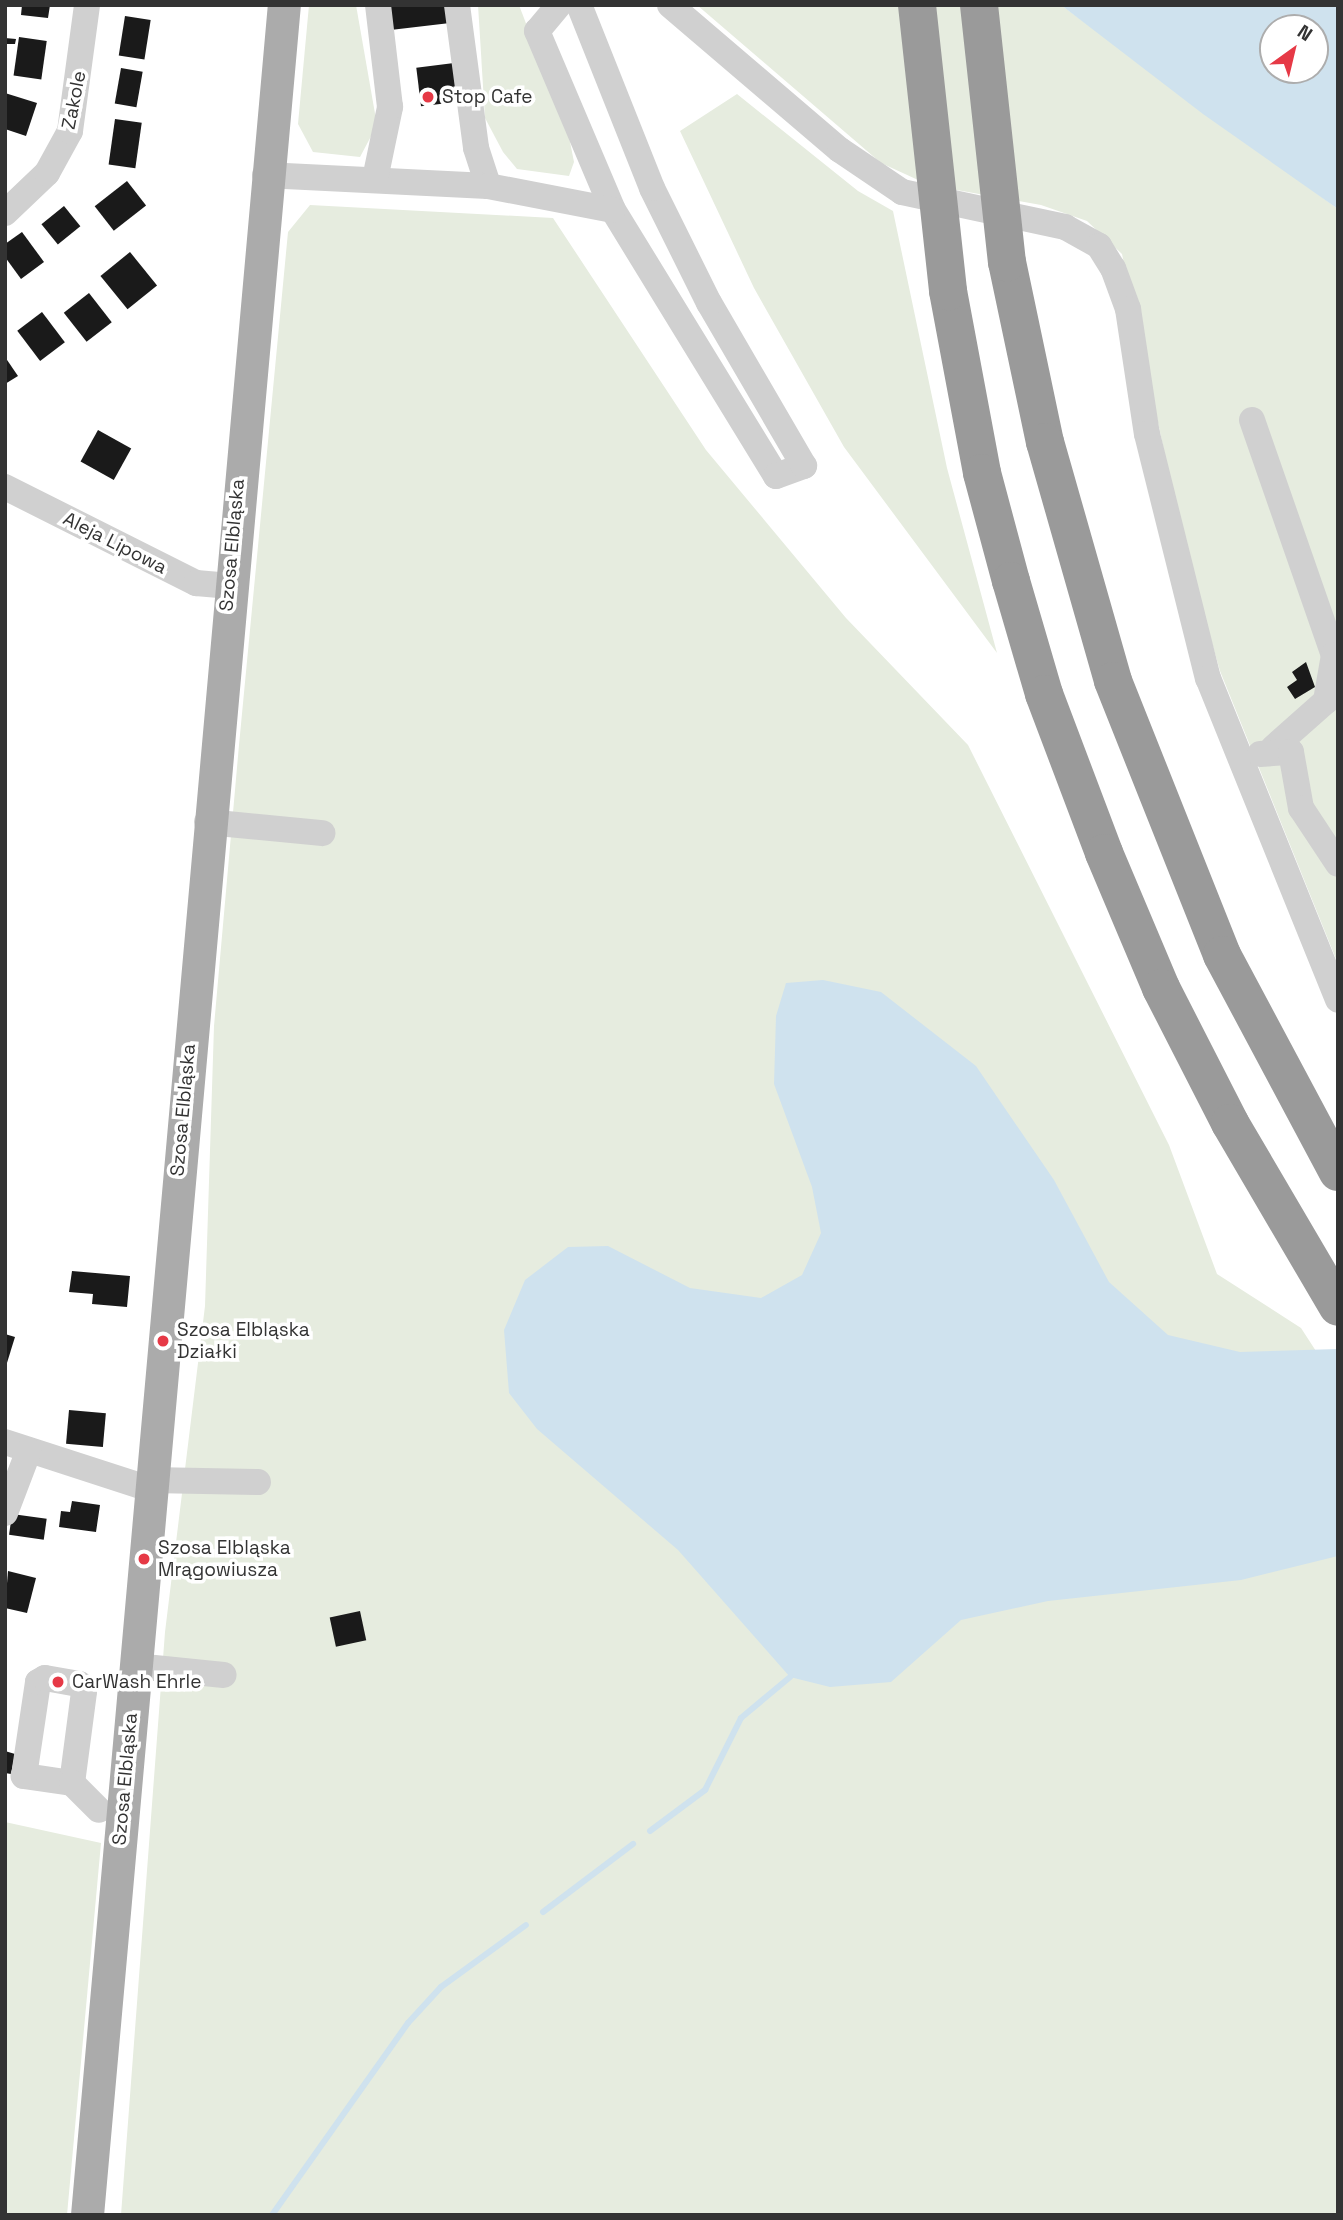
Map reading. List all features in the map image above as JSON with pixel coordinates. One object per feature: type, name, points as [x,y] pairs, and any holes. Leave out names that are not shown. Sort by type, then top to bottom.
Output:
[{"type":"highway","points":[[917,5],[948,291],[982,472],[1044,694],[1161,988],[1290,1232],[1338,1307]]},
{"type":"highway","points":[[979,5],[1007,261],[1045,442],[1113,681],[1222,955],[1338,1172]]},
{"type":"main road","name":"Szosa Elbląska","points":[[87,2215],[228,586],[265,175],[284,5]]},
{"type":"street","name":"Zakole","points":[[5,213],[47,173],[70,131],[87,5]]},
{"type":"street","points":[[375,179],[390,107],[377,5]]},
{"type":"street","points":[[457,5],[476,148],[488,187]]},
{"type":"street","points":[[559,5],[537,31],[613,210],[776,476],[804,466],[709,303],[652,188],[579,5]]},
{"type":"street","points":[[670,5],[840,150],[902,192],[1065,227],[1099,246],[1128,309],[1147,434],[1190,616],[1239,762],[1338,1000]]},
{"type":"street","points":[[265,175],[488,187],[613,210]]},
{"type":"street","points":[[1239,762],[1270,749],[1326,701],[1335,655],[1252,420]]},
{"type":"street","name":"Aleja Lipowa","points":[[5,487],[196,583],[228,586]]},
{"type":"street","points":[[1270,749],[1291,752],[1301,808],[1338,864]]},
{"type":"street","points":[[208,822],[322,833]]},
{"type":"street","points":[[5,1513],[17,1446],[150,1485],[258,1482]]},
{"type":"street","points":[[135,1666],[223,1675]]},
{"type":"street","points":[[72,1783],[99,1810]]},
{"type":"shaded area","points":[[309,5],[356,5],[377,125],[360,157],[313,152],[298,124]]},
{"type":"shaded area","points":[[478,5],[519,5],[569,137],[574,162],[569,176],[517,169],[503,152],[485,118]]},
{"type":"shaded area","points":[[697,5],[1061,5],[1338,209],[1338,964],[1220,671],[1185,549],[1122,254],[1087,221],[1041,205],[929,185],[881,163]]},
{"type":"shaded area","points":[[737,94],[858,191],[893,211],[947,468],[997,653],[844,447],[754,288],[680,131]]},
{"type":"shaded area","points":[[310,205],[553,218],[706,450],[846,618],[968,745],[1169,1145],[1217,1274],[1301,1328],[1338,1385],[1338,2215],[121,2215],[165,1632],[205,1306],[214,1026],[239,745],[288,232]]},
{"type":"shaded area","points":[[5,1822],[101,1843],[67,2215],[5,2215]]},
{"type":"water","points":[[1061,5],[1338,5],[1338,209],[1203,114]]},
{"type":"water","points":[[823,980],[881,992],[976,1066],[1054,1180],[1109,1282],[1168,1335],[1240,1352],[1338,1349],[1338,1556],[1241,1580],[1048,1601],[961,1620],[891,1682],[830,1687],[790,1677],[678,1550],[537,1429],[509,1393],[504,1330],[525,1280],[568,1247],[608,1246],[690,1288],[761,1298],[802,1275],[821,1233],[812,1187],[774,1084],[776,1016],[786,983]]},
{"type":"building","points":[[22,5],[50,5],[48,18],[21,15]]},
{"type":"building","points":[[379,5],[447,5],[450,23],[382,31]]},
{"type":"building","points":[[125,16],[151,20],[144,60],[119,56]]},
{"type":"building","points":[[19,37],[47,41],[41,80],[14,76]]},
{"type":"building","points":[[5,38],[16,39],[15,44],[5,44]]},
{"type":"building","points":[[454,63],[459,102],[421,106],[416,68]]},
{"type":"building","points":[[121,68],[143,72],[136,107],[115,103]]},
{"type":"building","points":[[5,93],[37,103],[26,136],[5,129]]},
{"type":"building","points":[[115,119],[142,123],[135,168],[109,165]]},
{"type":"building","points":[[127,181],[146,205],[114,231],[95,206]]},
{"type":"building","points":[[64,206],[80,226],[58,244],[41,224]]},
{"type":"building","points":[[22,232],[44,262],[21,279],[5,257],[5,244]]},
{"type":"building","points":[[130,252],[157,285],[128,309],[100,276]]},
{"type":"building","points":[[89,293],[112,322],[87,342],[64,313]]},
{"type":"building","points":[[42,312],[65,342],[40,361],[17,331]]},
{"type":"building","points":[[5,357],[18,376],[5,384]]},
{"type":"building","points":[[98,430],[131,448],[114,480],[81,461]]},
{"type":"building","points":[[1306,662],[1315,687],[1295,699],[1287,687],[1297,680],[1292,672]]},
{"type":"building","points":[[72,1271],[130,1276],[127,1307],[92,1304],[93,1294],[69,1292]]},
{"type":"building","points":[[5,1334],[15,1337],[6,1366],[5,1366]]},
{"type":"building","points":[[69,1410],[106,1413],[103,1447],[66,1444]]},
{"type":"building","points":[[72,1501],[100,1505],[96,1532],[59,1527],[61,1511],[70,1512]]},
{"type":"building","points":[[12,1514],[47,1519],[44,1540],[9,1535]]},
{"type":"building","points":[[8,1571],[36,1578],[27,1613],[5,1608]]},
{"type":"building","points":[[360,1611],[366,1640],[336,1647],[330,1617]]},
{"type":"building","points":[[5,1751],[15,1754],[11,1774],[5,1773]]},
{"type":"waterway","points":[[650,1831],[705,1790],[741,1718],[790,1677]]},
{"type":"waterway","points":[[543,1912],[633,1844]]},
{"type":"waterway","points":[[272,2215],[408,2023],[441,1987],[526,1925]]},
{"type":"place","name":"Stop Cafe","points":[[428,97]]},
{"type":"place","name":"Szosa Elbląska Działki","points":[[163,1341]]},
{"type":"place","name":"Szosa Elbląska Mrągowiusza","points":[[144,1559]]},
{"type":"place","name":"CarWash Ehrle","points":[[58,1682]]}]
